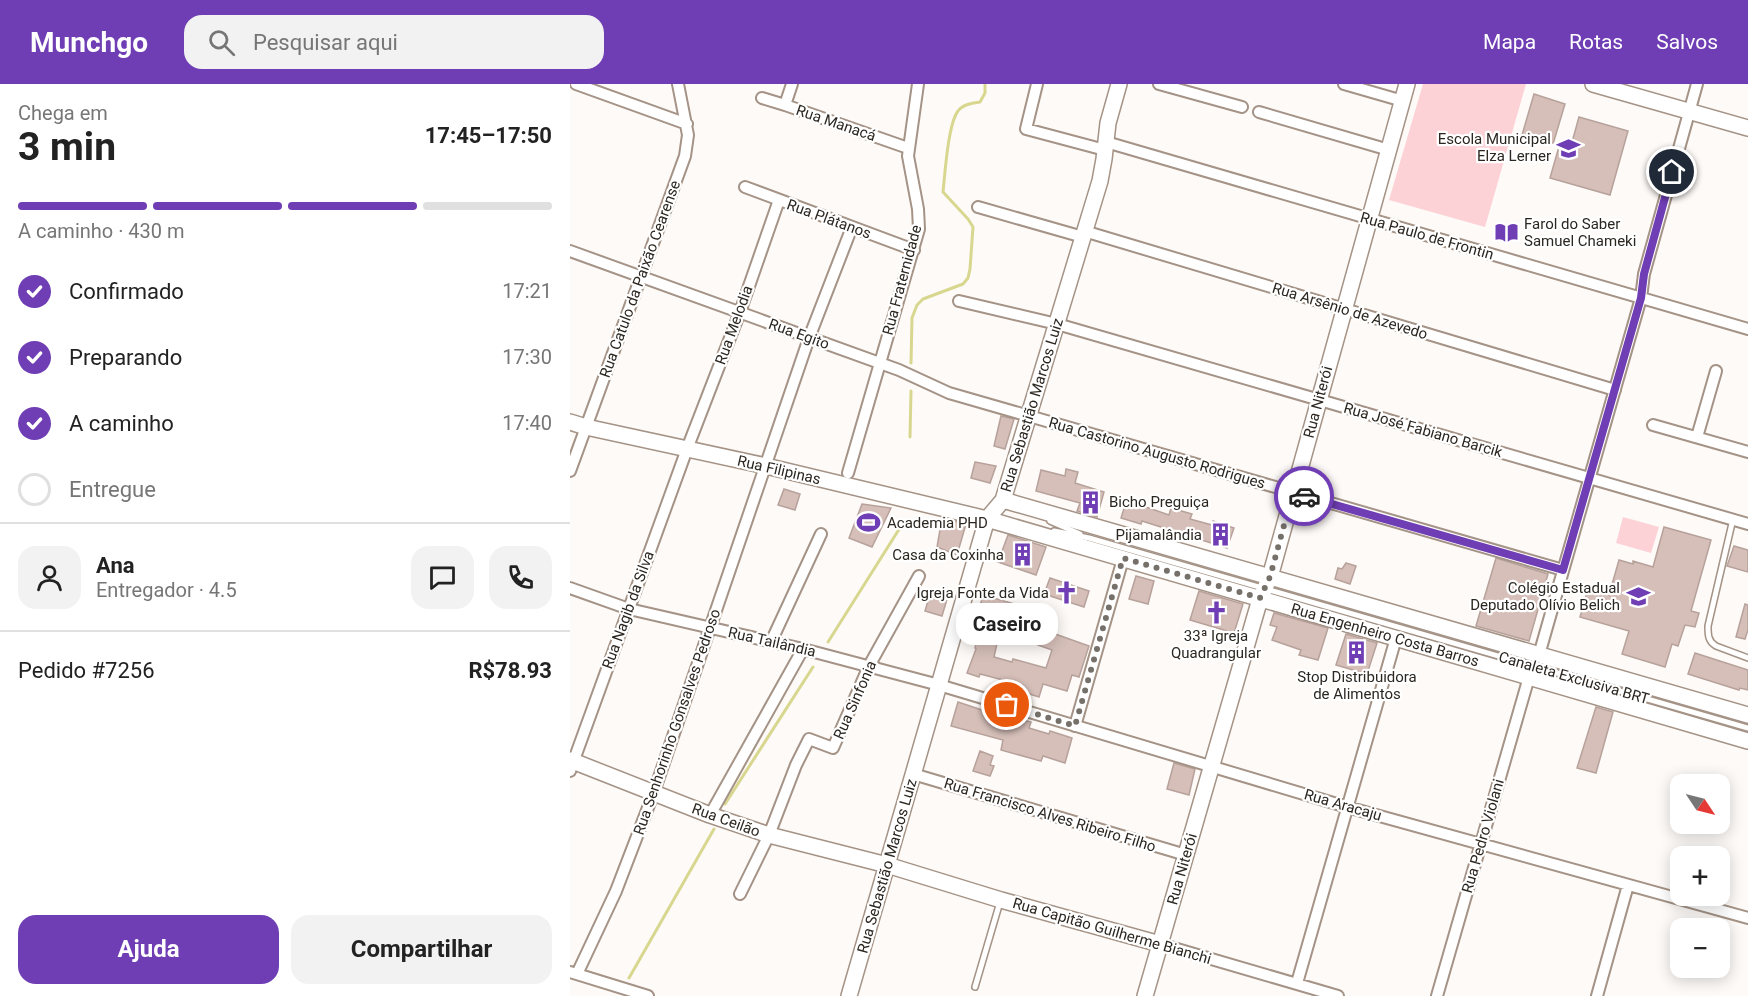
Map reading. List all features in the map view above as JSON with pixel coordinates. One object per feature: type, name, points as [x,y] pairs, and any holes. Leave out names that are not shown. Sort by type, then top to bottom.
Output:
[{"type":"street","points":[[576,84],[687,124]]},
{"type":"street","name":"Rua Catulo da Paixão Cearense","points":[[570,471],[688,146],[687,124],[678,84]]},
{"type":"street","name":"Rua Manacá","points":[[792,84],[785,105],[908,148]]},
{"type":"street","name":"Rua Fraternidade","points":[[848,474],[919,229],[908,148],[918,84]]},
{"type":"street","name":"Rua Paulo de Frontin","points":[[1037,84],[1026,129],[1105,146],[1369,219],[1748,329]]},
{"type":"street","name":"Rua Sebastião Marcos Luiz","points":[[849,996],[987,519],[1003,500],[1084,234],[1102,171],[1108,123],[1119,84]]},
{"type":"street","points":[[1159,84],[1242,107]]},
{"type":"street","points":[[1344,84],[1402,101]]},
{"type":"street","name":"Rua Niterói","points":[[1145,996],[1293,492],[1407,84]]},
{"type":"street","points":[[1593,84],[1748,129]]},
{"type":"street","points":[[1539,655],[1641,298],[1644,274],[1697,84]]},
{"type":"street","points":[[762,98],[785,105]]},
{"type":"street","points":[[1259,112],[1389,150]]},
{"type":"street","name":"Rua Plátanos","points":[[744,187],[914,250]]},
{"type":"street","name":"Rua Melodia","points":[[687,449],[740,312],[779,200]]},
{"type":"street","name":"Rua Arsênio de Azevedo","points":[[978,207],[1084,234],[1615,390]]},
{"type":"street","name":"Rua Senhorinho Gonsalves Pedroso","points":[[573,973],[616,891],[654,792],[809,338],[852,227]]},
{"type":"street","name":"Rua Egito","points":[[570,251],[906,373],[940,390],[1028,416]]},
{"type":"street","name":"Rua José Fabiano Barcik","points":[[959,301],[1056,324],[1748,524]]},
{"type":"street","points":[[1697,437],[1716,371]]},
{"type":"street","name":"Rua Castorino Augusto Rodrigues","points":[[1028,416],[1563,570]]},
{"type":"street","name":"Rua Filipinas","points":[[570,422],[586,428],[766,466],[987,519]]},
{"type":"street","points":[[1653,424],[1748,452]]},
{"type":"street","name":"Rua Nagib da Silva","points":[[571,764],[687,449]]},
{"type":"street","name":"Rua Engenheiro Costa Barros","points":[[1003,500],[1265,588],[1396,638],[1748,741]]},
{"type":"street","name":"Rua Engenheiro Costa Barros","points":[[987,519],[1123,558],[1265,588],[1539,655],[1748,715]]},
{"type":"street","points":[[771,642],[821,534]]},
{"type":"street","points":[[1075,726],[1123,558]]},
{"type":"street","name":"Rua Sinfonia","points":[[740,894],[769,835],[796,765],[809,739],[833,748],[869,666],[919,576]]},
{"type":"street","name":"Rua Tailândia","points":[[570,588],[629,609],[803,649],[939,685]]},
{"type":"street","points":[[1297,983],[1396,638]]},
{"type":"street","points":[[710,815],[803,649]]},
{"type":"street","name":"Rua Pedro Violani","points":[[1437,996],[1529,677]]},
{"type":"street","name":"Rua Aracaju","points":[[939,685],[1347,807],[1748,918]]},
{"type":"street","name":"Rua Ceilão","points":[[571,764],[769,835],[887,865]]},
{"type":"street","name":"Rua Francisco Alves Ribeiro Filho","points":[[913,774],[1186,855]]},
{"type":"street","name":"Rua Capitão Guilherme Bianchi","points":[[887,865],[1001,900],[1338,996]]},
{"type":"street","points":[[1597,996],[1628,885]]},
{"type":"street","points":[[573,973],[614,991],[648,996]]},
{"type":"lane","name":"Canaleta Exclusiva BRT","points":[[1003,500],[1089,538]]},
{"type":"lane","name":"Canaleta Exclusiva BRT","points":[[987,519],[1089,538],[1748,728]]},
{"type":"lane","points":[[1733,519],[1708,626],[1708,638],[1716,646],[1748,658]]},
{"type":"lane","points":[[975,987],[1001,900]]},
{"type":"shaded area","points":[[1423,84],[1526,84],[1485,227],[1389,200]]},
{"type":"shaded area","points":[[1623,517],[1659,527],[1651,553],[1616,543]]},
{"type":"building","points":[[1534,94],[1565,104],[1553,144],[1522,135]]},
{"type":"building","points":[[1579,117],[1628,131],[1610,195],[1550,178],[1558,150],[1569,153]]},
{"type":"building","name":"Farol do Saber Samuel Chameki","points":[[1510,224],[1516,226],[1512,240],[1498,236],[1504,226]]},
{"type":"building","points":[[1001,416],[1014,419],[1005,449],[994,446]]},
{"type":"building","points":[[975,462],[996,466],[990,483],[971,478]]},
{"type":"building","points":[[1066,469],[1078,472],[1075,483],[1104,492],[1097,517],[1077,511],[1080,503],[1036,491],[1041,470],[1065,476]]},
{"type":"building","points":[[784,489],[800,494],[795,510],[778,505]]},
{"type":"building","points":[[1127,499],[1169,515],[1171,508],[1192,514],[1190,519],[1212,525],[1213,521],[1234,528],[1227,548],[1142,521],[1141,524],[1121,518]]},
{"type":"building","name":"Academia PHD","points":[[862,504],[891,508],[872,547],[849,538]]},
{"type":"building","points":[[942,518],[966,524],[957,555],[937,547]]},
{"type":"building","points":[[1664,527],[1711,540],[1691,611],[1699,613],[1695,627],[1685,625],[1678,646],[1672,644],[1665,667],[1622,654],[1629,631],[1580,617],[1588,588],[1609,595],[1619,560],[1633,564],[1633,561],[1653,567]]},
{"type":"building","name":"Casa da Coxinha","points":[[1008,535],[1046,547],[1036,575],[998,562]]},
{"type":"building","points":[[1734,546],[1748,550],[1748,572],[1727,566]]},
{"type":"building","points":[[1496,558],[1548,574],[1529,641],[1476,626]]},
{"type":"building","points":[[1346,563],[1356,566],[1350,584],[1335,579],[1338,568],[1342,569]]},
{"type":"building","points":[[1136,576],[1154,581],[1148,604],[1129,599]]},
{"type":"building","name":"Igreja Fonte da Vida","points":[[1050,578],[1089,591],[1084,607],[1044,594]]},
{"type":"building","points":[[931,591],[948,596],[942,616],[925,611]]},
{"type":"building","name":"33ª Igreja Quadrangular","points":[[1199,591],[1243,604],[1234,633],[1190,620]]},
{"type":"building","points":[[983,595],[1039,611],[1034,628],[999,618],[993,638],[998,639],[994,657],[1012,662],[1013,659],[1046,668],[1052,650],[1038,645],[1044,630],[1089,646],[1079,677],[1072,675],[1067,691],[1043,684],[1039,697],[1014,689],[1013,697],[1003,694],[1007,681],[967,673],[976,649],[984,614],[978,613]]},
{"type":"building","points":[[1745,604],[1748,605],[1748,630],[1745,639],[1736,637]]},
{"type":"building","points":[[1274,613],[1328,628],[1318,660],[1299,655],[1301,650],[1272,640],[1277,627],[1270,625]]},
{"type":"building","name":"Stop Distribuidora de Alimentos","points":[[1346,634],[1377,643],[1367,674],[1336,665]]},
{"type":"building","points":[[1695,653],[1748,670],[1748,690],[1740,688],[1739,690],[1688,674]]},
{"type":"building","points":[[958,702],[1009,719],[1010,717],[1031,722],[1029,728],[1049,734],[1050,731],[1072,738],[1065,763],[1043,756],[1041,761],[1001,750],[1003,740],[951,726]]},
{"type":"building","points":[[1596,707],[1613,712],[1596,773],[1577,768]]},
{"type":"building","points":[[980,751],[993,756],[990,765],[994,766],[990,776],[973,771]]},
{"type":"building","points":[[1174,763],[1195,769],[1189,795],[1167,789]]},
{"type":"waterway","points":[[911,363],[912,318],[917,305],[923,299],[963,284],[968,278],[973,227],[943,192],[955,117],[963,107],[980,102],[985,93],[985,84]]},
{"type":"waterway","points":[[910,437],[911,391]]},
{"type":"waterway","points":[[828,642],[903,523]]},
{"type":"waterway","points":[[725,804],[813,667]]},
{"type":"waterway","points":[[629,978],[714,829]]},
{"type":"way so far","points":[[1007,705],[1075,726],[1123,558],[1260,598],[1270,577],[1293,492],[1304,496]]},
{"type":"place","name":"Escola Municipal Elza Lerner","points":[[1569,148]]},
{"type":"place","name":"Farol do Saber Samuel Chameki","points":[[1506,233]]},
{"type":"place","name":"Bicho Preguiça","points":[[1091,502]]},
{"type":"place","name":"Academia PHD","points":[[869,523]]},
{"type":"place","name":"Pijamalândia","points":[[1220,535]]},
{"type":"place","name":"Casa da Coxinha","points":[[1022,555]]},
{"type":"place","name":"Igreja Fonte da Vida","points":[[1067,593]]},
{"type":"place","name":"Colégio Estadual Deputado Olívio Belich","points":[[1638,597]]},
{"type":"place","name":"33ª Igreja Quadrangular","points":[[1216,612]]},
{"type":"place","name":"Stop Distribuidora de Alimentos","points":[[1357,653]]},
{"type":"place","name":"Caseiro","points":[[1007,705]]},
{"type":"route","points":[[1304,496],[1563,570],[1641,298],[1642,281],[1672,172]]}]
